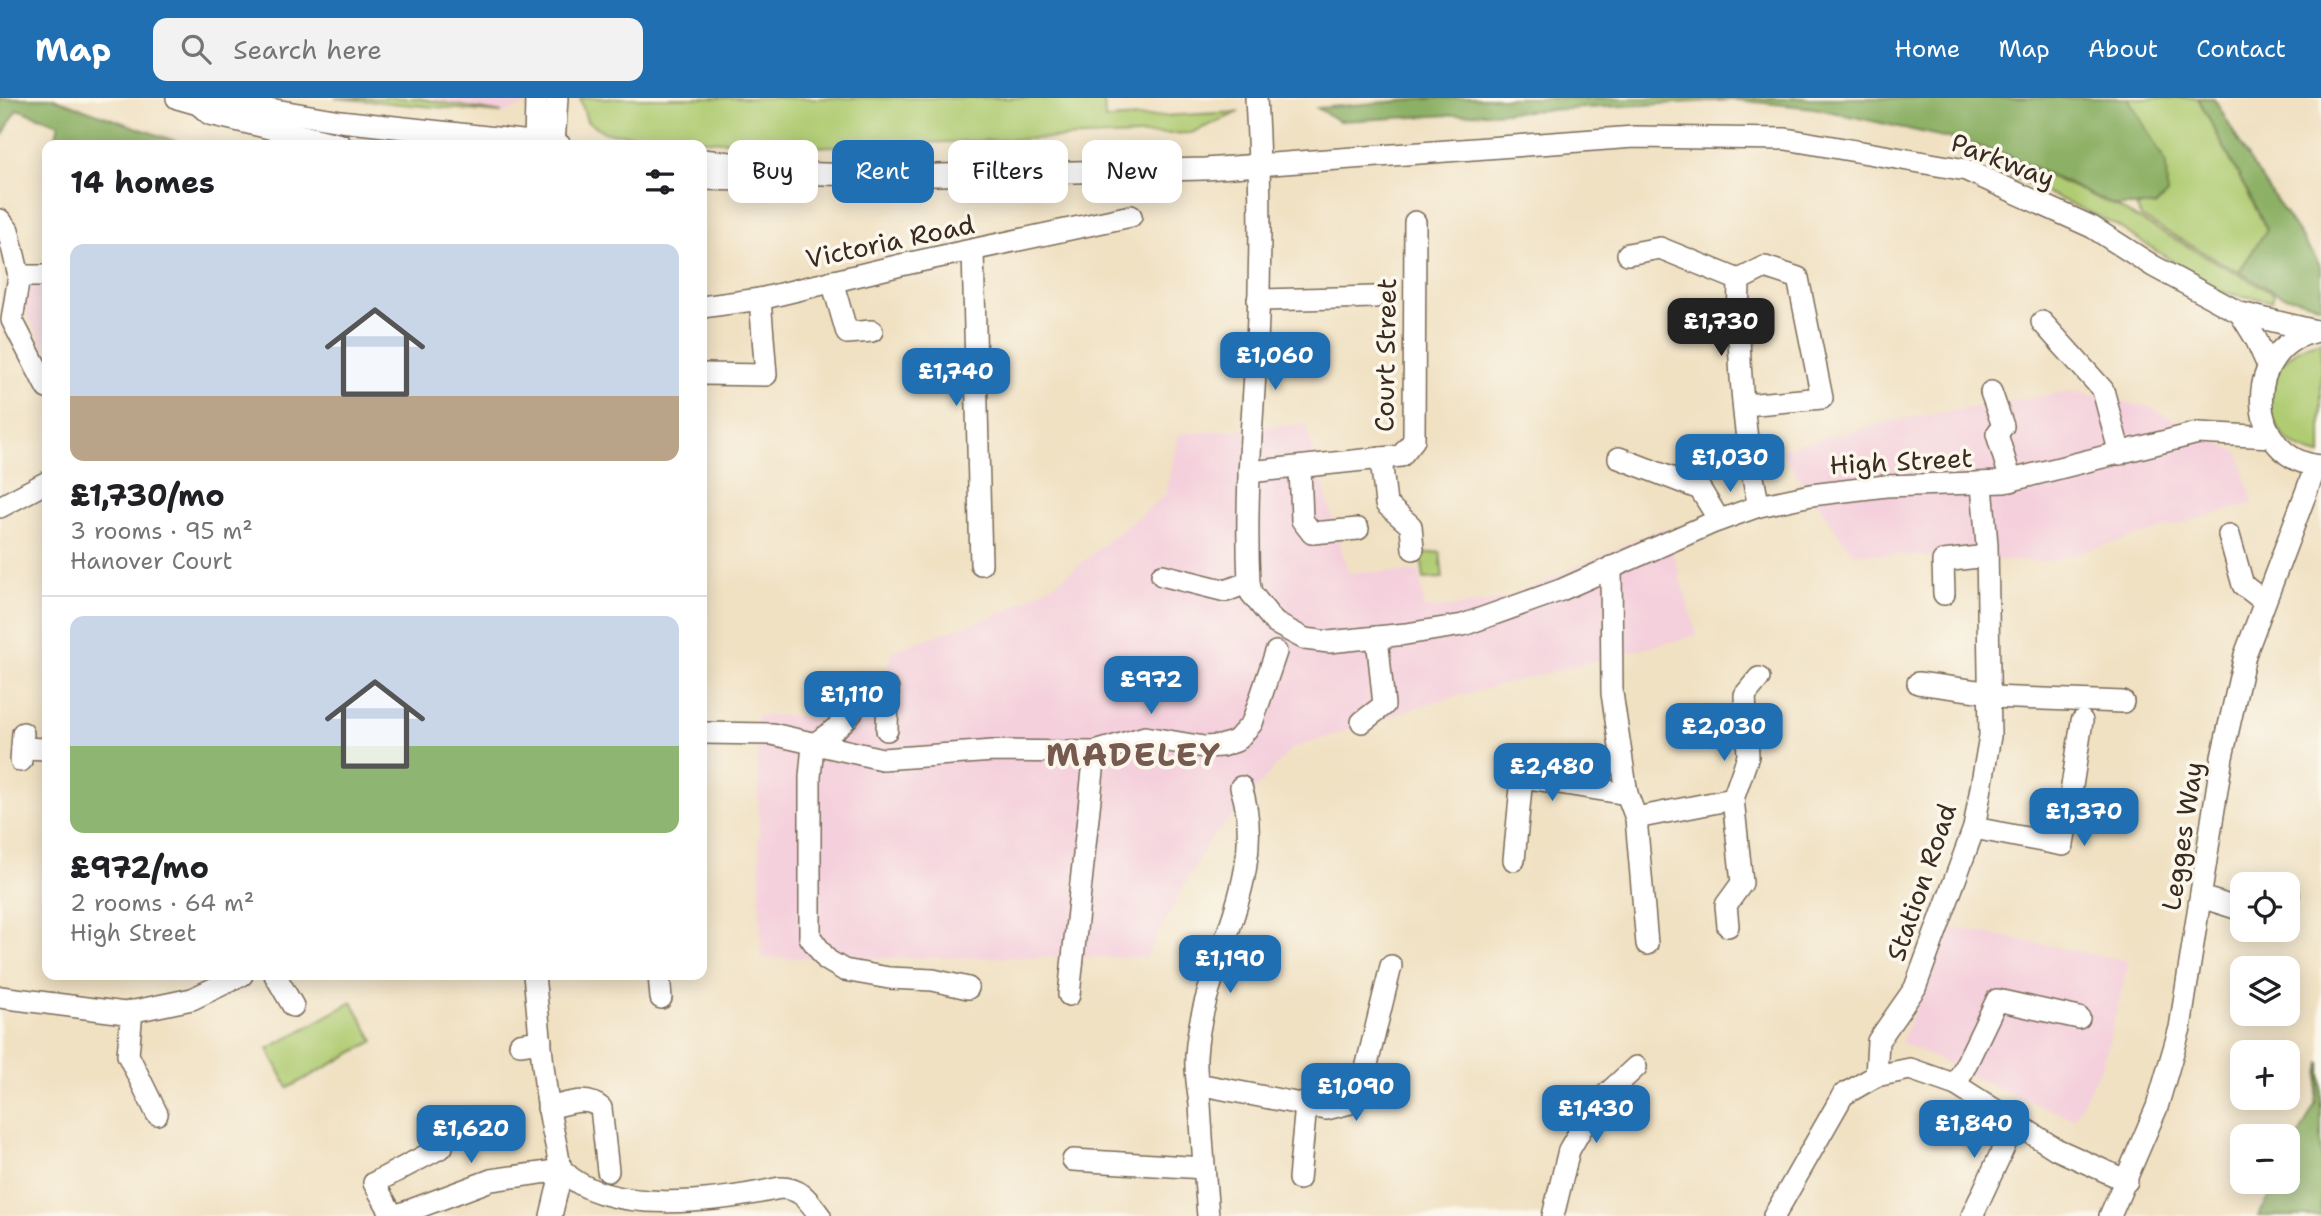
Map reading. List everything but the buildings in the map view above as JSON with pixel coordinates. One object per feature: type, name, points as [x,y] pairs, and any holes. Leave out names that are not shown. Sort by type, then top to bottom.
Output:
[{"type":"street","points":[[177,98],[198,104],[210,114],[320,140]]},
{"type":"street","points":[[536,98],[544,140]]},
{"type":"street","points":[[546,140],[557,98]]},
{"type":"street","points":[[707,733],[772,734],[882,759],[993,751],[1095,752],[1145,737],[1204,747],[1236,741],[1252,723],[1276,652],[1270,640],[1275,623],[1251,593],[1248,582],[1248,472],[1258,300],[1256,98]]},
{"type":"street","points":[[198,104],[216,100],[366,125],[507,140]]},
{"type":"street","name":"Parkway","points":[[818,174],[894,176],[1257,167],[1634,137],[1786,139],[1966,170],[2092,227],[2153,266],[2240,313],[2318,331]]},
{"type":"street","name":"Parkway","points":[[707,161],[728,163]]},
{"type":"street","name":"Parkway","points":[[707,179],[728,180]]},
{"type":"street","name":"Victoria Road","points":[[707,306],[760,299],[1131,216]]},
{"type":"street","points":[[0,220],[8,230],[19,276],[12,320],[42,378]]},
{"type":"street","name":"Court Street","points":[[1248,472],[1401,456],[1415,440],[1415,222]]},
{"type":"street","points":[[1628,254],[1660,248],[1739,280],[1765,267],[1798,278],[1822,398],[1745,405]]},
{"type":"street","points":[[973,251],[981,564]]},
{"type":"street","points":[[19,276],[42,276]]},
{"type":"street","points":[[1739,280],[1749,464],[1759,506]]},
{"type":"street","points":[[832,281],[847,333],[872,331]]},
{"type":"street","points":[[1258,300],[1375,297]]},
{"type":"street","points":[[707,374],[766,375],[760,299]]},
{"type":"street","points":[[2240,313],[2268,366]]},
{"type":"street","points":[[2042,321],[2103,390],[2110,392],[2120,454]]},
{"type":"street","points":[[2318,331],[2295,338],[2278,352],[2268,366],[2261,384],[2261,413],[2272,437],[2292,456],[2318,466]]},
{"type":"street","points":[[1992,391],[2003,426],[1997,434],[2011,481]]},
{"type":"street","name":"High Street","points":[[1275,623],[1302,638],[1329,642],[1463,625],[1561,590],[1719,520],[1759,506],[1811,495],[1886,486],[1982,485],[2011,481],[2198,433],[2272,437]]},
{"type":"street","points":[[1381,458],[1387,504],[1412,526],[1413,549]]},
{"type":"street","points":[[1619,458],[1700,489],[1719,520]]},
{"type":"street","name":"Legges Way","points":[[2110,1216],[2157,1107],[2180,1028],[2222,757],[2245,654],[2318,466]]},
{"type":"street","points":[[1300,467],[1302,520],[1312,533],[1358,529]]},
{"type":"street","points":[[0,507],[42,485]]},
{"type":"street","name":"Station Road","points":[[1876,1076],[1878,1041],[1915,988],[1974,828],[1990,736],[1992,695],[1982,485]]},
{"type":"street","points":[[2230,535],[2243,585],[2264,601]]},
{"type":"street","points":[[1944,594],[1943,561],[1987,556]]},
{"type":"street","points":[[1611,567],[1612,693],[1627,794],[1636,818],[1647,944]]},
{"type":"street","points":[[1162,575],[1226,591],[1248,582]]},
{"type":"street","points":[[1362,722],[1384,705],[1377,637]]},
{"type":"street","points":[[1276,652],[1292,648],[1302,638]]},
{"type":"street","points":[[1728,926],[1726,905],[1742,883],[1733,799],[1748,756],[1745,695],[1759,678]]},
{"type":"street","points":[[1918,683],[1992,695],[2123,702]]},
{"type":"street","points":[[887,730],[888,689],[860,690],[853,712],[813,745],[810,777],[810,937],[827,960],[844,970],[889,978],[933,980],[968,988]]},
{"type":"street","points":[[1974,828],[2063,845],[2082,721]]},
{"type":"street","points":[[22,747],[42,749]]},
{"type":"street","points":[[1069,995],[1095,752]]},
{"type":"street","points":[[1514,860],[1513,775],[1627,794]]},
{"type":"street","points":[[1208,1216],[1196,1056],[1206,1003],[1250,849],[1248,811],[1241,787]]},
{"type":"street","points":[[1636,818],[1733,799]]},
{"type":"street","points":[[2201,897],[2230,906]]},
{"type":"street","points":[[1198,1084],[1326,1110],[1350,1103],[1363,1082],[1391,966]]},
{"type":"street","points":[[0,997],[132,1011],[192,999],[232,980]]},
{"type":"street","points":[[278,980],[293,1006]]},
{"type":"street","points":[[534,980],[531,1042],[562,1170],[551,1216]]},
{"type":"street","points":[[659,980],[661,998]]},
{"type":"street","points":[[1956,1085],[1997,1000],[2079,1018]]},
{"type":"street","points":[[132,1011],[128,1055],[157,1114]]},
{"type":"street","points":[[1553,1216],[1569,1150],[1607,1081],[1636,1068]]},
{"type":"street","points":[[1774,1216],[1843,1094],[1876,1076],[1910,1069],[1956,1085],[2056,1149],[2127,1181]]},
{"type":"street","points":[[548,1108],[583,1100],[592,1101],[601,1108],[608,1171]]},
{"type":"street","points":[[1299,1179],[1306,1105]]},
{"type":"street","points":[[1972,1216],[2015,1122]]},
{"type":"street","points":[[442,1147],[374,1183],[394,1216],[491,1180],[562,1170]]},
{"type":"street","points":[[1073,1160],[1204,1168]]},
{"type":"street","points":[[562,1170],[584,1191],[615,1206],[649,1210],[688,1208],[779,1188],[793,1188],[804,1195],[820,1216]]},
{"type":"shaded area","points":[[414,98],[548,98],[502,113]]},
{"type":"shaded area","points":[[30,285],[42,286],[42,343],[24,308]]},
{"type":"shaded area","points":[[2070,391],[2149,407],[2239,453],[2253,503],[2046,562],[1852,553],[1779,449],[1891,421]]},
{"type":"shaded area","points":[[1306,424],[1348,572],[1420,572],[1424,609],[1465,605],[1508,598],[1665,527],[1697,635],[1430,703],[1291,749],[1207,844],[1146,957],[761,958],[757,715],[877,719],[891,651],[1003,613],[1059,581],[1166,494],[1179,434]]},
{"type":"shaded area","points":[[1952,927],[2129,961],[2103,1063],[2074,1119],[2003,1091],[1901,1042]]},
{"type":"green space","points":[[0,98],[53,98],[172,140],[55,140],[59,124],[17,109],[0,140]]},
{"type":"green space","points":[[335,98],[416,98],[502,113]]},
{"type":"green space","points":[[580,98],[1104,98],[1105,119],[1239,112],[1191,133],[934,142],[934,140],[832,140],[832,146],[818,147],[818,140],[728,141],[606,133],[587,121]]},
{"type":"green space","points":[[1436,98],[2128,98],[2166,163],[2167,194],[2155,206],[2115,206],[2018,160],[1966,142],[1814,108],[1735,100],[1339,121],[1317,108]]},
{"type":"green space","points":[[2128,98],[2198,98],[2267,230],[2239,272],[2141,217],[2136,206],[2155,205],[2166,163]]},
{"type":"green space","points":[[2198,98],[2214,98],[2248,158],[2321,267],[2321,306],[2278,294],[2239,272],[2267,229]]},
{"type":"green space","points":[[1992,151],[2115,206],[2274,294],[2272,301],[2221,292],[2114,224],[2009,175]]},
{"type":"green space","points":[[2321,341],[2321,455],[2298,447],[2282,434],[2273,417],[2270,399],[2273,380],[2283,363],[2299,349]]},
{"type":"green space","points":[[1440,552],[1443,578],[1424,579],[1421,554]]},
{"type":"green space","points":[[352,1002],[374,1041],[288,1088],[268,1049]]},
{"type":"green space","points":[[2321,1062],[2321,1216],[2258,1216],[2272,1194],[2300,1194],[2300,1133],[2315,1104]]},
{"type":"district","name":"MADELEY","points":[[1134,754]]}]
